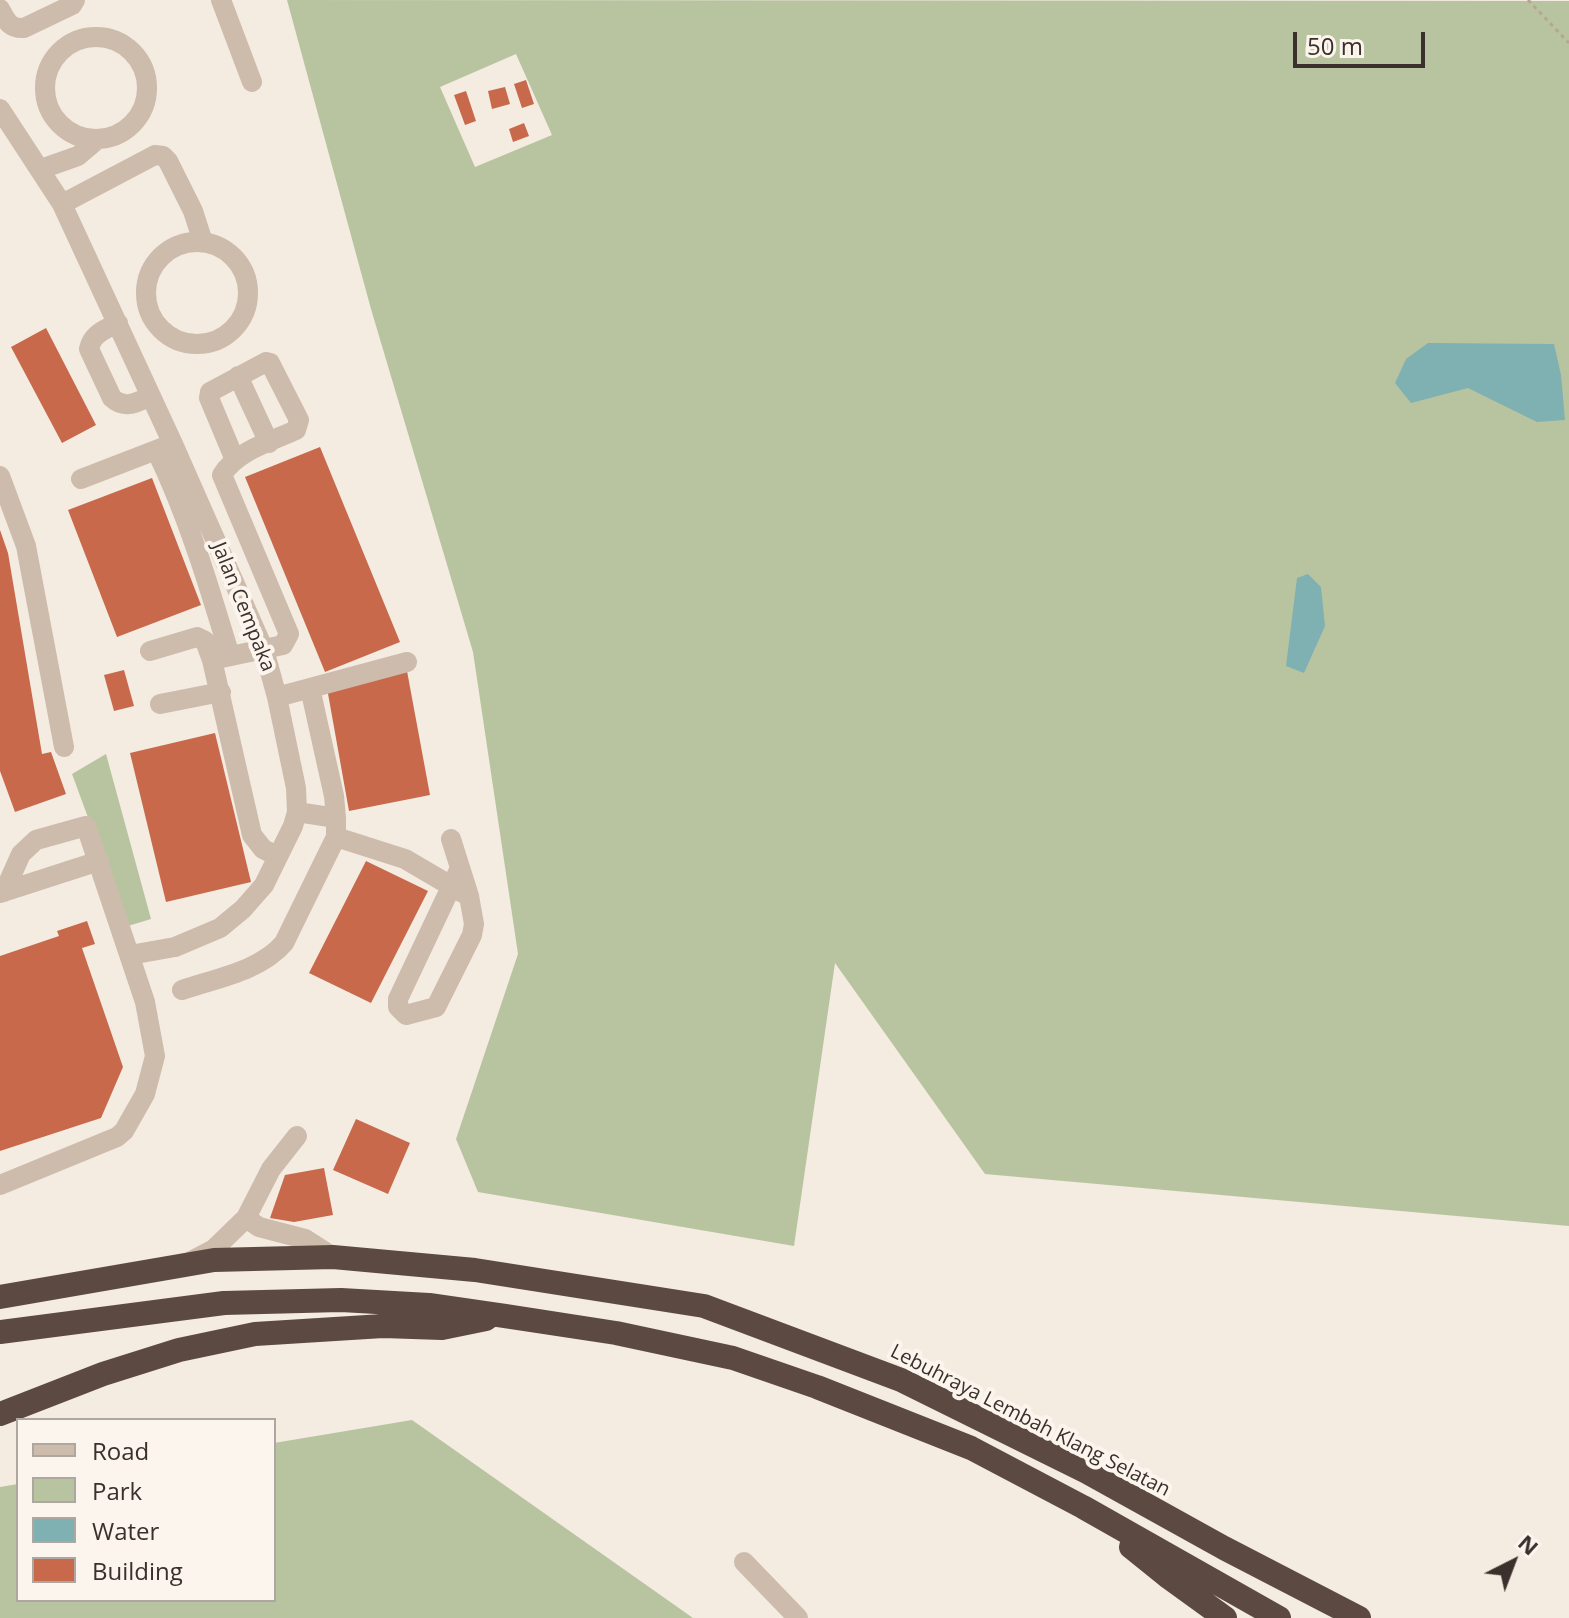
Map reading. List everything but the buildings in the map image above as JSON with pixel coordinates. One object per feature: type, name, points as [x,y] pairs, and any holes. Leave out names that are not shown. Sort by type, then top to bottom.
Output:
[{"type":"highway","name":"Lebuhraya Lembah Klang Selatan","points":[[0,1297],[214,1260],[333,1257],[475,1270],[704,1306],[901,1380],[1087,1472],[1359,1618]]},
{"type":"highway","points":[[0,1287],[63,1286]]},
{"type":"highway","points":[[0,1332],[224,1303],[356,1301],[429,1305],[505,1316],[616,1333],[733,1358],[817,1387],[971,1448],[1083,1507],[1279,1618]]},
{"type":"highway","points":[[0,1414],[103,1374],[179,1350],[255,1334],[383,1326],[442,1328],[505,1316]]},
{"type":"highway","points":[[1083,1507],[1167,1576],[1225,1618]]},
{"type":"street","points":[[0,9],[9,25],[16,29],[72,5],[75,0]]},
{"type":"street","points":[[221,0],[252,82]]},
{"type":"street","points":[[41,169],[78,156],[98,139],[114,136],[128,128],[139,116],[145,102],[147,86],[135,56],[124,45],[93,37],[76,41],[61,50],[50,64],[45,90],[53,115],[65,128],[81,137],[98,139]]},
{"type":"street","name":"Jalan Cempaka","points":[[0,109],[62,204],[151,396],[165,447],[212,532],[264,650],[296,788],[297,812]]},
{"type":"street","points":[[62,204],[155,155],[163,156],[193,211],[203,242]]},
{"type":"street","points":[[185,242],[203,242],[219,246],[232,255],[248,283],[248,299],[244,315],[228,333],[207,343],[191,344],[166,333],[149,313],[145,295],[148,277],[156,261],[169,249],[185,242]]},
{"type":"street","points":[[118,323],[96,335],[90,341],[89,349],[112,398],[119,404],[127,405],[151,396]]},
{"type":"street","points":[[221,658],[283,645],[289,634],[222,475],[235,460],[296,430],[299,425],[274,366],[266,362],[214,388],[209,398],[235,460]]},
{"type":"street","points":[[238,376],[269,443]]},
{"type":"street","points":[[81,479],[165,447],[200,555],[221,658],[221,692],[252,835],[263,849],[277,856]]},
{"type":"street","points":[[0,476],[26,546],[64,747]]},
{"type":"street","points":[[212,532],[242,523]]},
{"type":"street","points":[[150,651],[197,637],[221,658]]},
{"type":"street","points":[[277,697],[407,662]]},
{"type":"street","points":[[182,990],[274,955],[284,943],[336,828],[334,796],[310,688]]},
{"type":"street","points":[[160,704],[221,692]]},
{"type":"street","points":[[130,955],[175,947],[220,928],[264,885],[297,812],[461,884]]},
{"type":"street","points":[[0,1185],[117,1137],[124,1131],[145,1094],[155,1056],[145,1002],[86,826],[36,840],[21,854],[2,892]]},
{"type":"street","points":[[451,839],[461,884],[474,915],[472,935],[442,1000],[430,1010],[406,1015],[401,1013],[398,999],[461,884]]},
{"type":"street","points":[[2,892],[99,861]]},
{"type":"street","points":[[179,1266],[214,1249],[246,1218],[271,1169],[297,1136]]},
{"type":"street","points":[[246,1218],[259,1227],[305,1239],[333,1257]]},
{"type":"street","points":[[744,1562],[798,1618]]},
{"type":"path","points":[[1528,0],[1569,43]]},
{"type":"green space","points":[[287,0],[1569,1],[1569,1226],[985,1174],[835,963],[794,1246],[478,1192],[456,1139],[518,954],[473,652],[371,309]],"holes":[[[516,54],[552,135],[475,167],[440,87]]]},
{"type":"green space","points":[[106,754],[151,919],[128,926],[72,774]]},
{"type":"green space","points":[[412,1420],[693,1618],[0,1618],[0,1487],[16,1484],[16,1602],[276,1602],[276,1443]]},
{"type":"water","points":[[1428,343],[1554,344],[1561,375],[1565,420],[1537,422],[1468,388],[1411,403],[1395,383],[1406,359]]},
{"type":"water","points":[[1308,574],[1321,587],[1325,626],[1304,673],[1286,666],[1297,578]]}]
